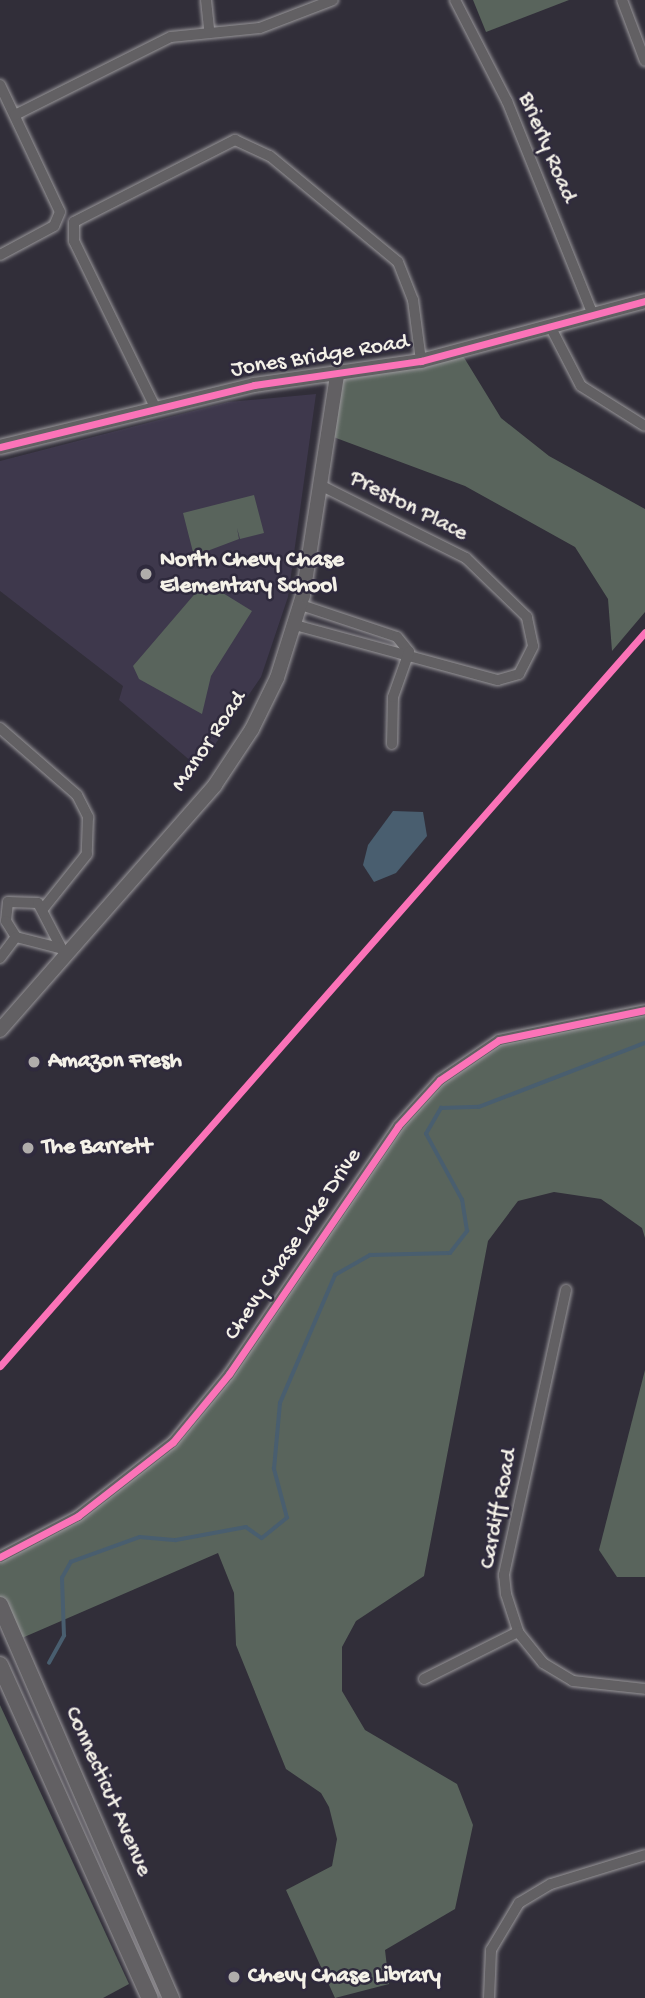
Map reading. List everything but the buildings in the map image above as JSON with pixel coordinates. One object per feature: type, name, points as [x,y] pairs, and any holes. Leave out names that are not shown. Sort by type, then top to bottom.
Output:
[{"type":"main road","name":"Connecticut Avenue","points":[[0,1605],[171,1998]]},
{"type":"main road","name":"Connecticut Avenue","points":[[0,1665],[150,1998]]},
{"type":"street","points":[[206,0],[209,31]]},
{"type":"street","points":[[15,115],[171,37],[289,21],[333,0]]},
{"type":"street","name":"Brierly Road","points":[[454,0],[506,101],[593,315]]},
{"type":"street","points":[[622,0],[645,61]]},
{"type":"street","points":[[0,85],[59,218],[0,255]]},
{"type":"street","points":[[155,407],[74,242],[74,222],[235,140],[270,156],[398,262],[413,300],[421,361]]},
{"type":"street","name":"Jones Bridge Road","points":[[0,447],[155,407],[421,361],[645,301]]},
{"type":"street","points":[[551,328],[581,386],[645,426]]},
{"type":"street","name":"Manor Road","points":[[0,1030],[62,951],[215,785],[252,729],[301,605],[322,486],[337,375]]},
{"type":"street","name":"Preston Place","points":[[295,625],[391,656],[409,652],[510,679],[529,660],[533,631],[527,617],[450,547],[322,486]]},
{"type":"street","name":"Preston Place","points":[[301,605],[397,637],[409,652]]},
{"type":"street","points":[[392,744],[393,697],[409,652]]},
{"type":"street","points":[[0,728],[77,795],[88,817],[87,854],[43,909]]},
{"type":"street","points":[[4,899],[29,900],[43,909],[60,936],[62,951],[44,949],[16,937],[6,921],[4,899]]},
{"type":"street","points":[[0,958],[16,937]]},
{"type":"street","name":"Chevy Chase Lake Drive","points":[[0,1557],[78,1516],[173,1442],[229,1374],[398,1126],[440,1080],[499,1040],[645,1010]]},
{"type":"street","name":"Cardiff Road","points":[[566,1290],[504,1575],[518,1633],[543,1662],[573,1681],[645,1689]]},
{"type":"street","points":[[424,1679],[518,1633]]},
{"type":"street","points":[[489,1998],[491,1950],[519,1903],[551,1884],[645,1855]]},
{"type":"shaded area","points":[[473,0],[569,0],[486,32]]},
{"type":"shaded area","points":[[460,351],[501,418],[549,456],[645,509],[645,612],[612,651],[608,599],[575,547],[465,486],[328,435],[337,375]]},
{"type":"shaded area","name":"North Chevy Chase Elementary School","points":[[316,394],[288,597],[261,677],[199,768],[119,700],[123,686],[0,591],[0,461],[228,402]]},
{"type":"shaded area","points":[[254,495],[264,533],[240,539],[237,528],[239,539],[194,556],[183,513]]},
{"type":"shaded area","points":[[205,582],[252,611],[211,676],[202,714],[139,679],[133,666]]},
{"type":"shaded area","points":[[645,1010],[645,1238],[642,1228],[601,1199],[554,1192],[518,1201],[488,1241],[424,1576],[356,1621],[342,1647],[342,1691],[365,1730],[457,1784],[473,1825],[455,1909],[385,1950],[389,1984],[335,1998],[286,1890],[332,1866],[337,1839],[329,1807],[321,1793],[286,1769],[236,1645],[234,1593],[218,1553],[15,1641],[0,1605],[0,1557],[126,1482],[203,1408],[422,1097],[499,1040]]},
{"type":"shaded area","points":[[645,1370],[645,1577],[617,1577],[599,1550]]},
{"type":"shaded area","points":[[0,1705],[129,1984],[103,1998],[0,1998]]},
{"type":"water","points":[[393,811],[423,812],[427,836],[396,873],[374,882],[363,865],[368,845]]},
{"type":"waterway","points":[[49,1663],[64,1636],[62,1578],[71,1562],[140,1537],[176,1540],[246,1527],[262,1538],[287,1518],[274,1469],[280,1403],[335,1275],[370,1255],[450,1253],[467,1231],[462,1200],[426,1134],[441,1108],[479,1107],[645,1043]]},
{"type":"cycle path","points":[[0,447],[254,385],[421,361],[645,301]]},
{"type":"cycle path","points":[[0,1366],[645,632]]},
{"type":"cycle path","points":[[0,1557],[78,1516],[173,1442],[229,1374],[398,1126],[440,1080],[499,1040],[645,1010]]},
{"type":"place","name":"North Chevy Chase Elementary School","points":[[146,574]]},
{"type":"place","name":"Amazon Fresh","points":[[34,1062]]},
{"type":"place","name":"The Barrett","points":[[28,1148]]},
{"type":"place","name":"Chevy Chase Library","points":[[234,1977]]}]
